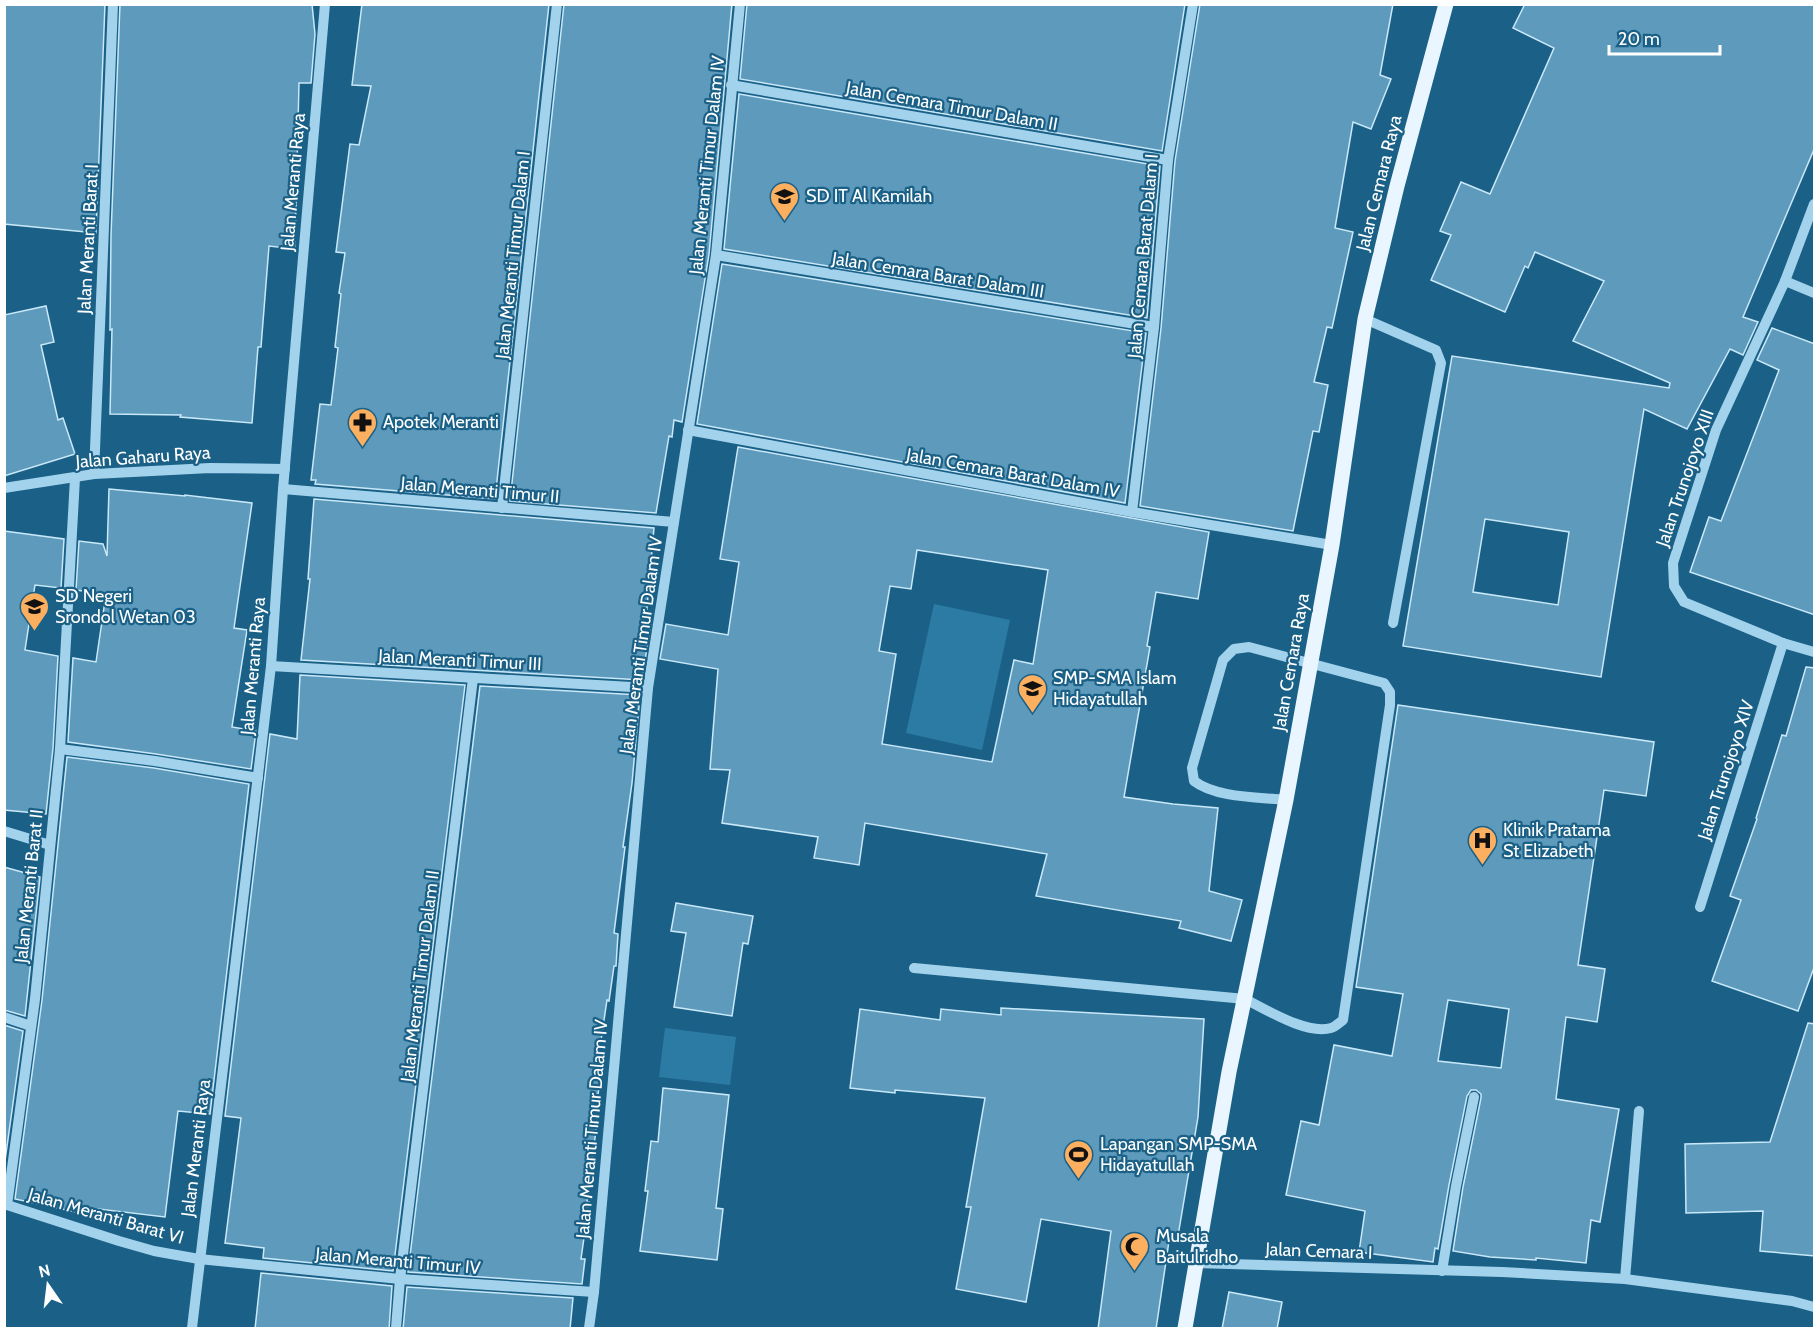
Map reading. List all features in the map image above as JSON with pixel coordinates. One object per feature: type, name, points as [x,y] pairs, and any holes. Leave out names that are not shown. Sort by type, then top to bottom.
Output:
[{"type":"main road","name":"Jalan Cemara Raya","points":[[1185,1329],[1228,1072],[1286,800],[1332,545],[1365,319],[1397,186],[1446,4]]},
{"type":"street","name":"Jalan Meranti Barat I","points":[[94,474],[114,4]]},
{"type":"street","name":"Jalan Meranti Raya","points":[[192,1329],[271,666],[283,489],[325,4]]},
{"type":"street","name":"Jalan Meranti Timur Dalam I","points":[[502,508],[557,4]]},
{"type":"street","name":"Jalan Meranti Timur Dalam IV","points":[[589,1329],[648,688],[716,255],[740,4]]},
{"type":"street","name":"Jalan Cemara Barat Dalam I","points":[[1132,512],[1154,327],[1168,160],[1193,4]]},
{"type":"street","name":"Jalan Cemara Timur Dalam II","points":[[731,85],[1168,160]]},
{"type":"street","name":"Jalan Trunojoyo XIII","points":[[1815,204],[1785,281],[1716,430],[1673,563],[1674,586],[1684,602],[1783,643],[1815,652]]},
{"type":"street","name":"Jalan Cemara Barat Dalam III","points":[[716,255],[1154,327]]},
{"type":"street","points":[[1785,281],[1815,293]]},
{"type":"street","points":[[1365,319],[1436,350],[1442,363],[1393,623]]},
{"type":"street","name":"Jalan Cemara Barat Dalam IV","points":[[688,430],[1132,512],[1332,545]]},
{"type":"street","name":"Jalan Gaharu Raya","points":[[4,489],[94,474],[210,468],[285,469]]},
{"type":"street","name":"Jalan Meranti Barat II","points":[[6,1204],[31,1026],[60,749],[75,478]]},
{"type":"street","name":"Jalan Meranti Timur II","points":[[283,489],[674,522]]},
{"type":"street","name":"Jalan Trunojoyo XIV","points":[[1700,907],[1783,643]]},
{"type":"street","points":[[914,968],[1245,999],[1288,1020],[1317,1029],[1332,1028],[1343,1020],[1390,705],[1390,692],[1384,683],[1310,662],[1249,647],[1234,649],[1223,660],[1192,768],[1194,781],[1204,788],[1245,796],[1286,800]]},
{"type":"street","name":"Jalan Meranti Timur III","points":[[271,666],[648,688]]},
{"type":"street","name":"Jalan Meranti Timur Dalam II","points":[[396,1329],[400,1279],[473,678]]},
{"type":"street","points":[[60,749],[155,761],[258,778]]},
{"type":"street","points":[[4,831],[50,845]]},
{"type":"street","points":[[4,1017],[31,1026]]},
{"type":"street","points":[[1442,1271],[1474,1097]]},
{"type":"street","points":[[1625,1279],[1639,1111]]},
{"type":"street","name":"Jalan Meranti Barat VI","points":[[6,1204],[154,1251],[199,1259]]},
{"type":"street","name":"Jalan Meranti Timur IV","points":[[199,1259],[400,1279],[594,1292]]},
{"type":"street","name":"Jalan Cemara I","points":[[1195,1263],[1625,1279],[1792,1301],[1815,1307]]},
{"type":"shaded area","points":[[934,604],[1010,620],[982,750],[906,733]]},
{"type":"shaded area","points":[[665,1028],[736,1037],[730,1085],[659,1077]]},
{"type":"building","points":[[4,4],[105,4],[96,233],[4,224]]},
{"type":"building","points":[[120,4],[312,4],[315,34],[311,83],[299,83],[295,249],[269,246],[252,423],[180,417],[181,415],[110,414],[111,235]]},
{"type":"building","points":[[362,4],[549,4],[495,499],[315,484],[316,480],[311,480],[320,404],[331,405],[338,348],[335,347],[345,253],[336,252],[350,144],[359,145],[371,86],[352,85]]},
{"type":"building","points":[[564,4],[732,4],[709,254],[682,422],[674,420],[672,437],[669,436],[656,513],[510,501]]},
{"type":"building","points":[[747,4],[1185,4],[1162,151],[740,79]]},
{"type":"building","points":[[1200,4],[1393,4],[1380,75],[1391,79],[1371,129],[1353,122],[1335,228],[1353,232],[1332,328],[1327,327],[1314,382],[1328,385],[1319,432],[1313,431],[1293,531],[1140,506],[1161,328],[1175,161]]},
{"type":"building","points":[[1525,4],[1815,4],[1815,147],[1743,317],[1758,322],[1743,355],[1730,349],[1687,429],[1644,409],[1601,677],[1403,646],[1452,356],[1669,388],[1670,383],[1573,341],[1604,281],[1535,252],[1528,268],[1525,266],[1505,312],[1431,280],[1451,235],[1440,231],[1461,182],[1490,194],[1554,48],[1513,28]],"holes":[[[1485,519],[1569,532],[1558,605],[1473,592]]]},
{"type":"building","points":[[739,94],[1160,166],[1147,318],[724,249]]},
{"type":"building","points":[[722,264],[1146,333],[1125,503],[697,424]]},
{"type":"building","points":[[46,306],[54,342],[41,345],[58,420],[63,418],[75,454],[4,476],[4,315]]},
{"type":"building","points":[[1772,328],[1815,344],[1815,615],[1690,572],[1709,517],[1721,521],[1779,370],[1757,360]]},
{"type":"building","name":"SMP-SMA Islam Hidayatullah","points":[[738,447],[1209,532],[1198,599],[1156,592],[1147,646],[1150,647],[1124,797],[1218,808],[1209,891],[1242,900],[1231,941],[1179,928],[1181,921],[1036,896],[1047,854],[865,823],[859,865],[814,858],[818,837],[722,823],[730,770],[710,769],[718,669],[660,659],[666,624],[728,635],[739,562],[720,559]],"holes":[[[917,550],[1048,570],[1033,664],[1014,660],[992,762],[882,744],[896,654],[879,651],[890,586],[911,589]]]},
{"type":"building","points":[[109,489],[252,503],[234,628],[247,630],[232,727],[256,731],[251,769],[68,742],[73,658],[96,662],[106,594],[76,590],[79,541],[103,544],[107,556]]},
{"type":"building","points":[[314,499],[654,528],[646,619],[651,622],[642,680],[301,660],[310,579],[308,579]]},
{"type":"building","name":"SD Negeri Srondol Wetan 03","points":[[4,531],[64,539],[61,588],[35,585],[25,650],[58,656],[53,748],[46,814],[4,810]]},
{"type":"building","points":[[1806,667],[1815,668],[1815,965],[1798,1011],[1712,981],[1741,900],[1730,896],[1757,819],[1782,735],[1786,736]]},
{"type":"building","points":[[300,675],[465,685],[393,1271],[263,1258],[264,1248],[225,1243],[241,1118],[225,1116],[270,734],[297,739]]},
{"type":"building","points":[[480,686],[640,695],[614,933],[618,934],[616,966],[614,966],[609,1001],[607,1000],[596,1074],[601,1074],[594,1122],[597,1122],[587,1202],[589,1202],[581,1259],[585,1259],[582,1284],[408,1272]]},
{"type":"building","points":[[1398,705],[1654,742],[1646,796],[1604,790],[1578,965],[1605,969],[1597,1022],[1566,1017],[1556,1099],[1619,1109],[1600,1222],[1591,1220],[1586,1263],[1536,1258],[1536,1260],[1490,1257],[1453,1251],[1481,1098],[1481,1094],[1476,1090],[1471,1090],[1467,1096],[1438,1249],[1435,1248],[1433,1262],[1359,1252],[1365,1211],[1286,1195],[1301,1121],[1319,1125],[1334,1045],[1392,1056],[1403,994],[1356,987]],"holes":[[[1448,1000],[1509,1009],[1501,1068],[1438,1061]]]},
{"type":"building","points":[[67,757],[154,768],[249,784],[210,1114],[178,1111],[165,1217],[82,1207],[80,1213],[15,1199],[42,1000]]},
{"type":"building","points":[[4,867],[40,877],[25,1016],[4,1010]]},
{"type":"building","points":[[676,903],[753,916],[748,944],[743,943],[732,1016],[674,1007],[686,933],[671,931]]},
{"type":"building","points":[[1001,1008],[1204,1019],[1198,1117],[1177,1242],[1169,1241],[1156,1329],[1098,1329],[1111,1231],[1041,1219],[1026,1302],[956,1289],[971,1207],[966,1207],[985,1098],[850,1088],[860,1009],[940,1020],[941,1009],[1001,1015]]},
{"type":"building","points":[[1808,1023],[1815,1024],[1815,1256],[1760,1251],[1763,1211],[1686,1213],[1685,1144],[1770,1142]]},
{"type":"building","points":[[4,1025],[23,1031],[4,1168]]},
{"type":"building","points":[[663,1088],[729,1095],[716,1208],[723,1209],[717,1260],[640,1251],[648,1191],[645,1191],[651,1141],[658,1142]]},
{"type":"building","points":[[261,1273],[392,1286],[389,1329],[255,1329]]},
{"type":"building","points":[[407,1287],[573,1298],[570,1329],[403,1329]]},
{"type":"building","points":[[1229,1292],[1282,1302],[1277,1329],[1222,1329]]},
{"type":"place","name":"SD IT Al Kamilah","points":[[785,222]]},
{"type":"place","name":"Apotek Meranti","points":[[362,448]]},
{"type":"place","name":"SD Negeri Srondol Wetan 03","points":[[34,632]]},
{"type":"place","name":"SMP-SMA Islam Hidayatullah","points":[[1032,714]]},
{"type":"place","name":"Klinik Pratama St Elizabeth","points":[[1482,866]]},
{"type":"place","name":"Lapangan SMP-SMA Hidayatullah","points":[[1079,1180]]},
{"type":"place","name":"Musala Baitulridho","points":[[1135,1272]]}]
